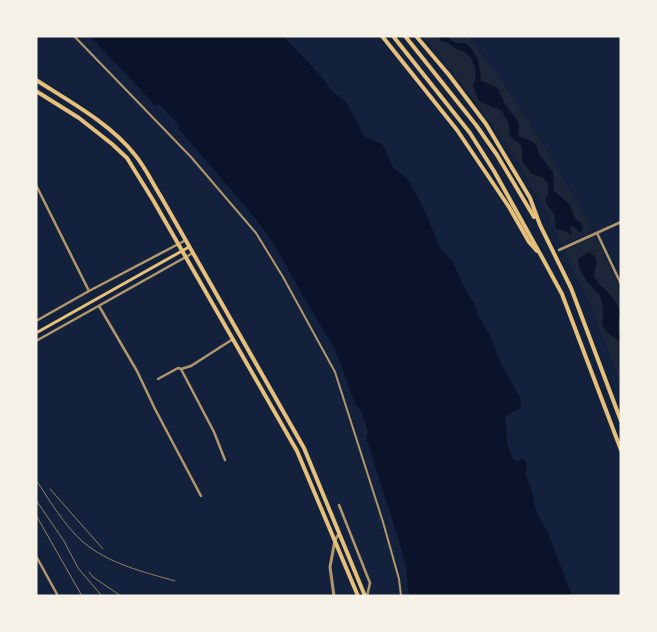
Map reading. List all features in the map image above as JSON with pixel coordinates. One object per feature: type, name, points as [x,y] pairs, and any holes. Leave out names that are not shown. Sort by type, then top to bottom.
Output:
[{"type":"main road","points":[[382,36],[457,130],[509,207],[529,242],[543,259]]},
{"type":"main road","points":[[394,36],[470,133],[494,171],[543,259],[562,294],[621,450]]},
{"type":"main road","points":[[406,36],[497,155],[540,225],[571,288],[621,421]]},
{"type":"main road","points":[[416,36],[449,75],[486,124],[530,198],[540,225]]},
{"type":"main road","points":[[36,80],[90,115],[114,134],[135,155],[186,240],[304,448],[366,596]]},
{"type":"main road","points":[[36,91],[79,118],[127,158],[179,244],[297,451],[358,596]]},
{"type":"main road","points":[[36,333],[189,246]]},
{"type":"street","points":[[74,36],[191,157],[256,233],[284,277],[335,372],[383,522],[399,579],[401,596]]},
{"type":"street","points":[[36,185],[89,291]]},
{"type":"street","points":[[559,250],[621,222]]},
{"type":"street","points":[[597,233],[621,284]]},
{"type":"street","points":[[36,321],[186,240]]},
{"type":"street","points":[[36,342],[193,253]]},
{"type":"street","points":[[99,306],[136,371],[201,496]]},
{"type":"street","points":[[158,379],[178,368],[181,370],[191,366],[233,339]]},
{"type":"street","points":[[181,370],[214,432],[225,460]]},
{"type":"street","points":[[339,505],[370,583],[366,596]]},
{"type":"street","points":[[334,596],[330,567],[335,540],[340,533]]},
{"type":"street","points":[[36,556],[58,596]]},
{"type":"shaded area","points":[[90,36],[283,36],[322,77],[332,91],[346,102],[365,137],[381,143],[393,168],[406,177],[426,213],[439,246],[453,262],[480,319],[490,335],[501,364],[521,399],[521,407],[505,419],[507,443],[512,458],[516,461],[523,459],[527,464],[525,474],[532,491],[536,511],[549,535],[572,596],[409,596],[406,566],[366,437],[368,433],[361,410],[355,404],[334,348],[274,244],[251,213],[178,128],[180,126],[159,104],[156,106]]},
{"type":"shaded area","points":[[424,36],[468,36],[496,72],[551,157],[593,230],[562,243],[537,195],[498,133]]},
{"type":"shaded area","points":[[437,36],[448,36],[454,42],[466,43],[474,52],[479,65],[481,81],[496,87],[499,91],[506,106],[519,124],[519,136],[535,143],[540,156],[553,172],[554,191],[571,207],[575,219],[583,227],[581,232],[572,226],[570,228],[572,236],[565,231],[556,229],[554,214],[545,200],[548,194],[548,183],[543,178],[531,173],[523,162],[522,148],[510,136],[509,124],[502,111],[478,99],[473,86],[476,78],[471,58],[465,52],[442,41]]},
{"type":"shaded area","points":[[595,235],[621,290],[621,384],[594,313],[564,250]]},
{"type":"shaded area","points":[[590,252],[597,261],[594,277],[613,297],[618,307],[620,314],[618,329],[621,342],[607,332],[603,326],[603,308],[600,296],[586,280],[579,266],[578,261],[580,258]]},
{"type":"railway","points":[[36,480],[70,528],[93,550],[115,562],[175,581]]},
{"type":"railway","points":[[50,489],[103,549]]},
{"type":"railway","points":[[36,500],[64,541],[78,568],[102,596]]},
{"type":"railway","points":[[36,515],[82,596]]},
{"type":"railway","points":[[89,572],[93,577],[121,596]]}]
